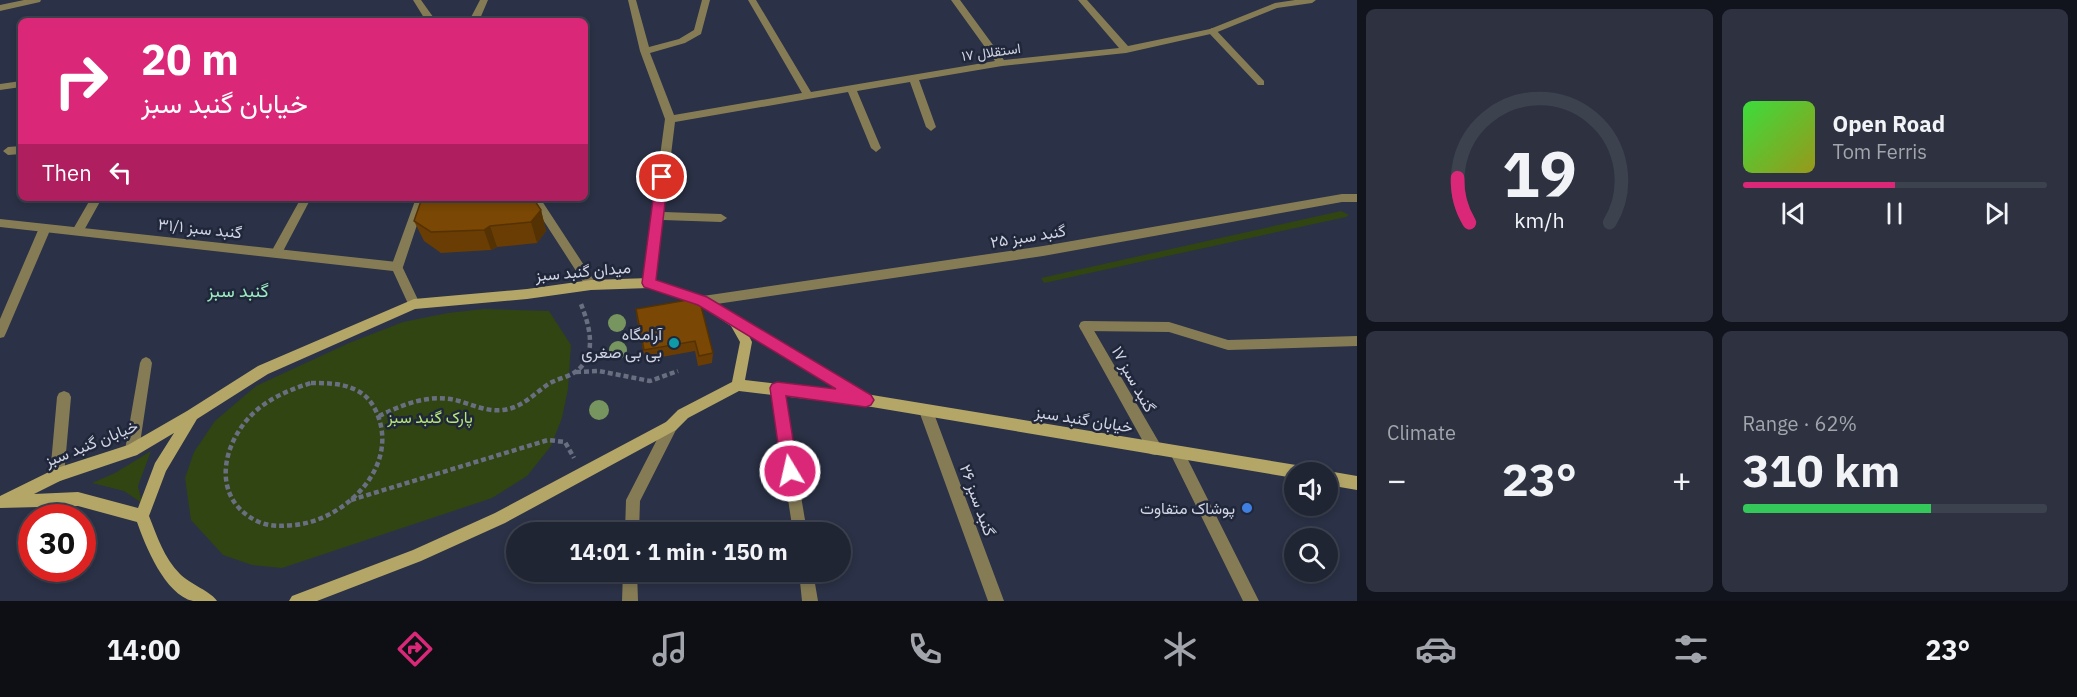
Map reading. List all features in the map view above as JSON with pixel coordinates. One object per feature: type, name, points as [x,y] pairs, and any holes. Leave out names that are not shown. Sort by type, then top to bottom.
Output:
[{"type":"main road","name":"میدان گنبد سبز","points":[[142,516],[160,468],[192,415],[263,370],[414,304],[591,285],[649,283],[703,301],[735,322]]},
{"type":"main road","points":[[297,601],[416,556],[500,518],[671,426],[683,414],[738,385],[746,342],[735,322]]},
{"type":"main road","name":"خیابان گنبد سبز","points":[[735,322],[866,400]]},
{"type":"main road","name":"خیابان گنبد سبز","points":[[738,385],[866,400],[1284,470]]},
{"type":"main road","name":"خیابان گنبد سبز","points":[[2,502],[57,475],[132,450],[192,415]]},
{"type":"main road","points":[[1338,480],[1357,483]]},
{"type":"main road","name":"خیابان گنبد سبز","points":[[2,502],[78,499],[142,516]]},
{"type":"main road","points":[[142,516],[158,559],[189,593],[210,601]]},
{"type":"street","points":[[0,8],[37,0]]},
{"type":"street","points":[[417,0],[429,18]]},
{"type":"street","points":[[475,18],[484,0]]},
{"type":"street","points":[[632,0],[645,51],[670,119],[649,283]]},
{"type":"street","points":[[645,51],[682,41],[698,32],[706,0]]},
{"type":"street","points":[[752,0],[809,96]]},
{"type":"street","points":[[955,0],[1002,63]]},
{"type":"street","points":[[1082,0],[1126,50]]},
{"type":"street","name":"استقلال ۱۷","points":[[670,119],[1002,63],[1126,50],[1212,31],[1272,3],[1312,0]]},
{"type":"street","points":[[1212,31],[1262,83]]},
{"type":"street","points":[[913,78],[931,127]]},
{"type":"street","points":[[0,87],[18,84]]},
{"type":"street","points":[[851,88],[876,148]]},
{"type":"street","points":[[8,151],[18,150]]},
{"type":"street","name":"گنبد سبز ۲۵","points":[[703,301],[1043,251],[1342,198],[1357,198]]},
{"type":"street","points":[[78,231],[95,201]]},
{"type":"street","points":[[276,254],[304,201]]},
{"type":"street","points":[[414,304],[397,267],[420,201]]},
{"type":"street","points":[[536,201],[591,285]]},
{"type":"street","points":[[657,216],[722,218]]},
{"type":"street","name":"گنبد سبز ۳۱/۱","points":[[0,223],[397,267]]},
{"type":"street","points":[[0,333],[45,228]]},
{"type":"street","name":"گنبد سبز ۱۷","points":[[1155,449],[1085,326],[1168,327],[1228,345],[1357,341]]},
{"type":"street","points":[[132,450],[146,363]]},
{"type":"street","points":[[777,388],[798,522]]},
{"type":"street","points":[[57,475],[64,397]]},
{"type":"street","name":"گنبد سبز ۲۶","points":[[926,411],[996,601]]},
{"type":"street","points":[[632,522],[633,500],[671,426]]},
{"type":"street","points":[[1177,453],[1251,601]]},
{"type":"street","points":[[630,582],[630,601]]},
{"type":"street","points":[[807,582],[810,601]]},
{"type":"path","points":[[378,416],[416,402],[445,398],[503,410],[519,406],[550,384],[575,372],[584,364],[590,351],[592,332],[574,288]]},
{"type":"path","points":[[575,372],[599,371],[650,381],[678,371]]},
{"type":"path","points":[[311,383],[336,383],[358,391],[374,405],[378,416],[382,425],[382,444],[377,464],[366,483],[350,501],[324,518],[295,526],[268,526],[245,516],[230,498],[225,475],[229,450],[242,426],[261,406],[286,391],[311,383]]},
{"type":"path","points":[[350,501],[548,440],[565,442],[583,473]]},
{"type":"green space","points":[[1341,211],[1349,215],[1044,283],[1041,278]]},
{"type":"green space","name":"پارک گنبد سبز","points":[[484,309],[549,311],[571,345],[568,389],[562,418],[551,446],[527,476],[492,498],[282,568],[252,565],[223,555],[191,520],[185,478],[194,452],[215,421],[256,386],[349,343],[403,322]]},
{"type":"green space","points":[[151,451],[138,486],[142,503],[124,491],[92,483],[115,473]]},
{"type":"building","points":[[421,201],[535,201],[541,210],[531,222],[490,226],[484,230],[431,232],[414,221]]},
{"type":"building","name":"آرامگاه بی بی صغری","points":[[699,298],[713,353],[699,356],[695,341],[644,350],[636,309]]},
{"type":"place","name":"آرامگاه بی بی صغری","points":[[674,343]]},
{"type":"place","name":"پوشاک متفاوت","points":[[1247,508]]},
{"type":"district","name":"گنبد سبز","points":[[238,291]]},
{"type":"route","points":[[662,177],[649,283],[703,301],[866,400],[777,388],[790,471]]}]
